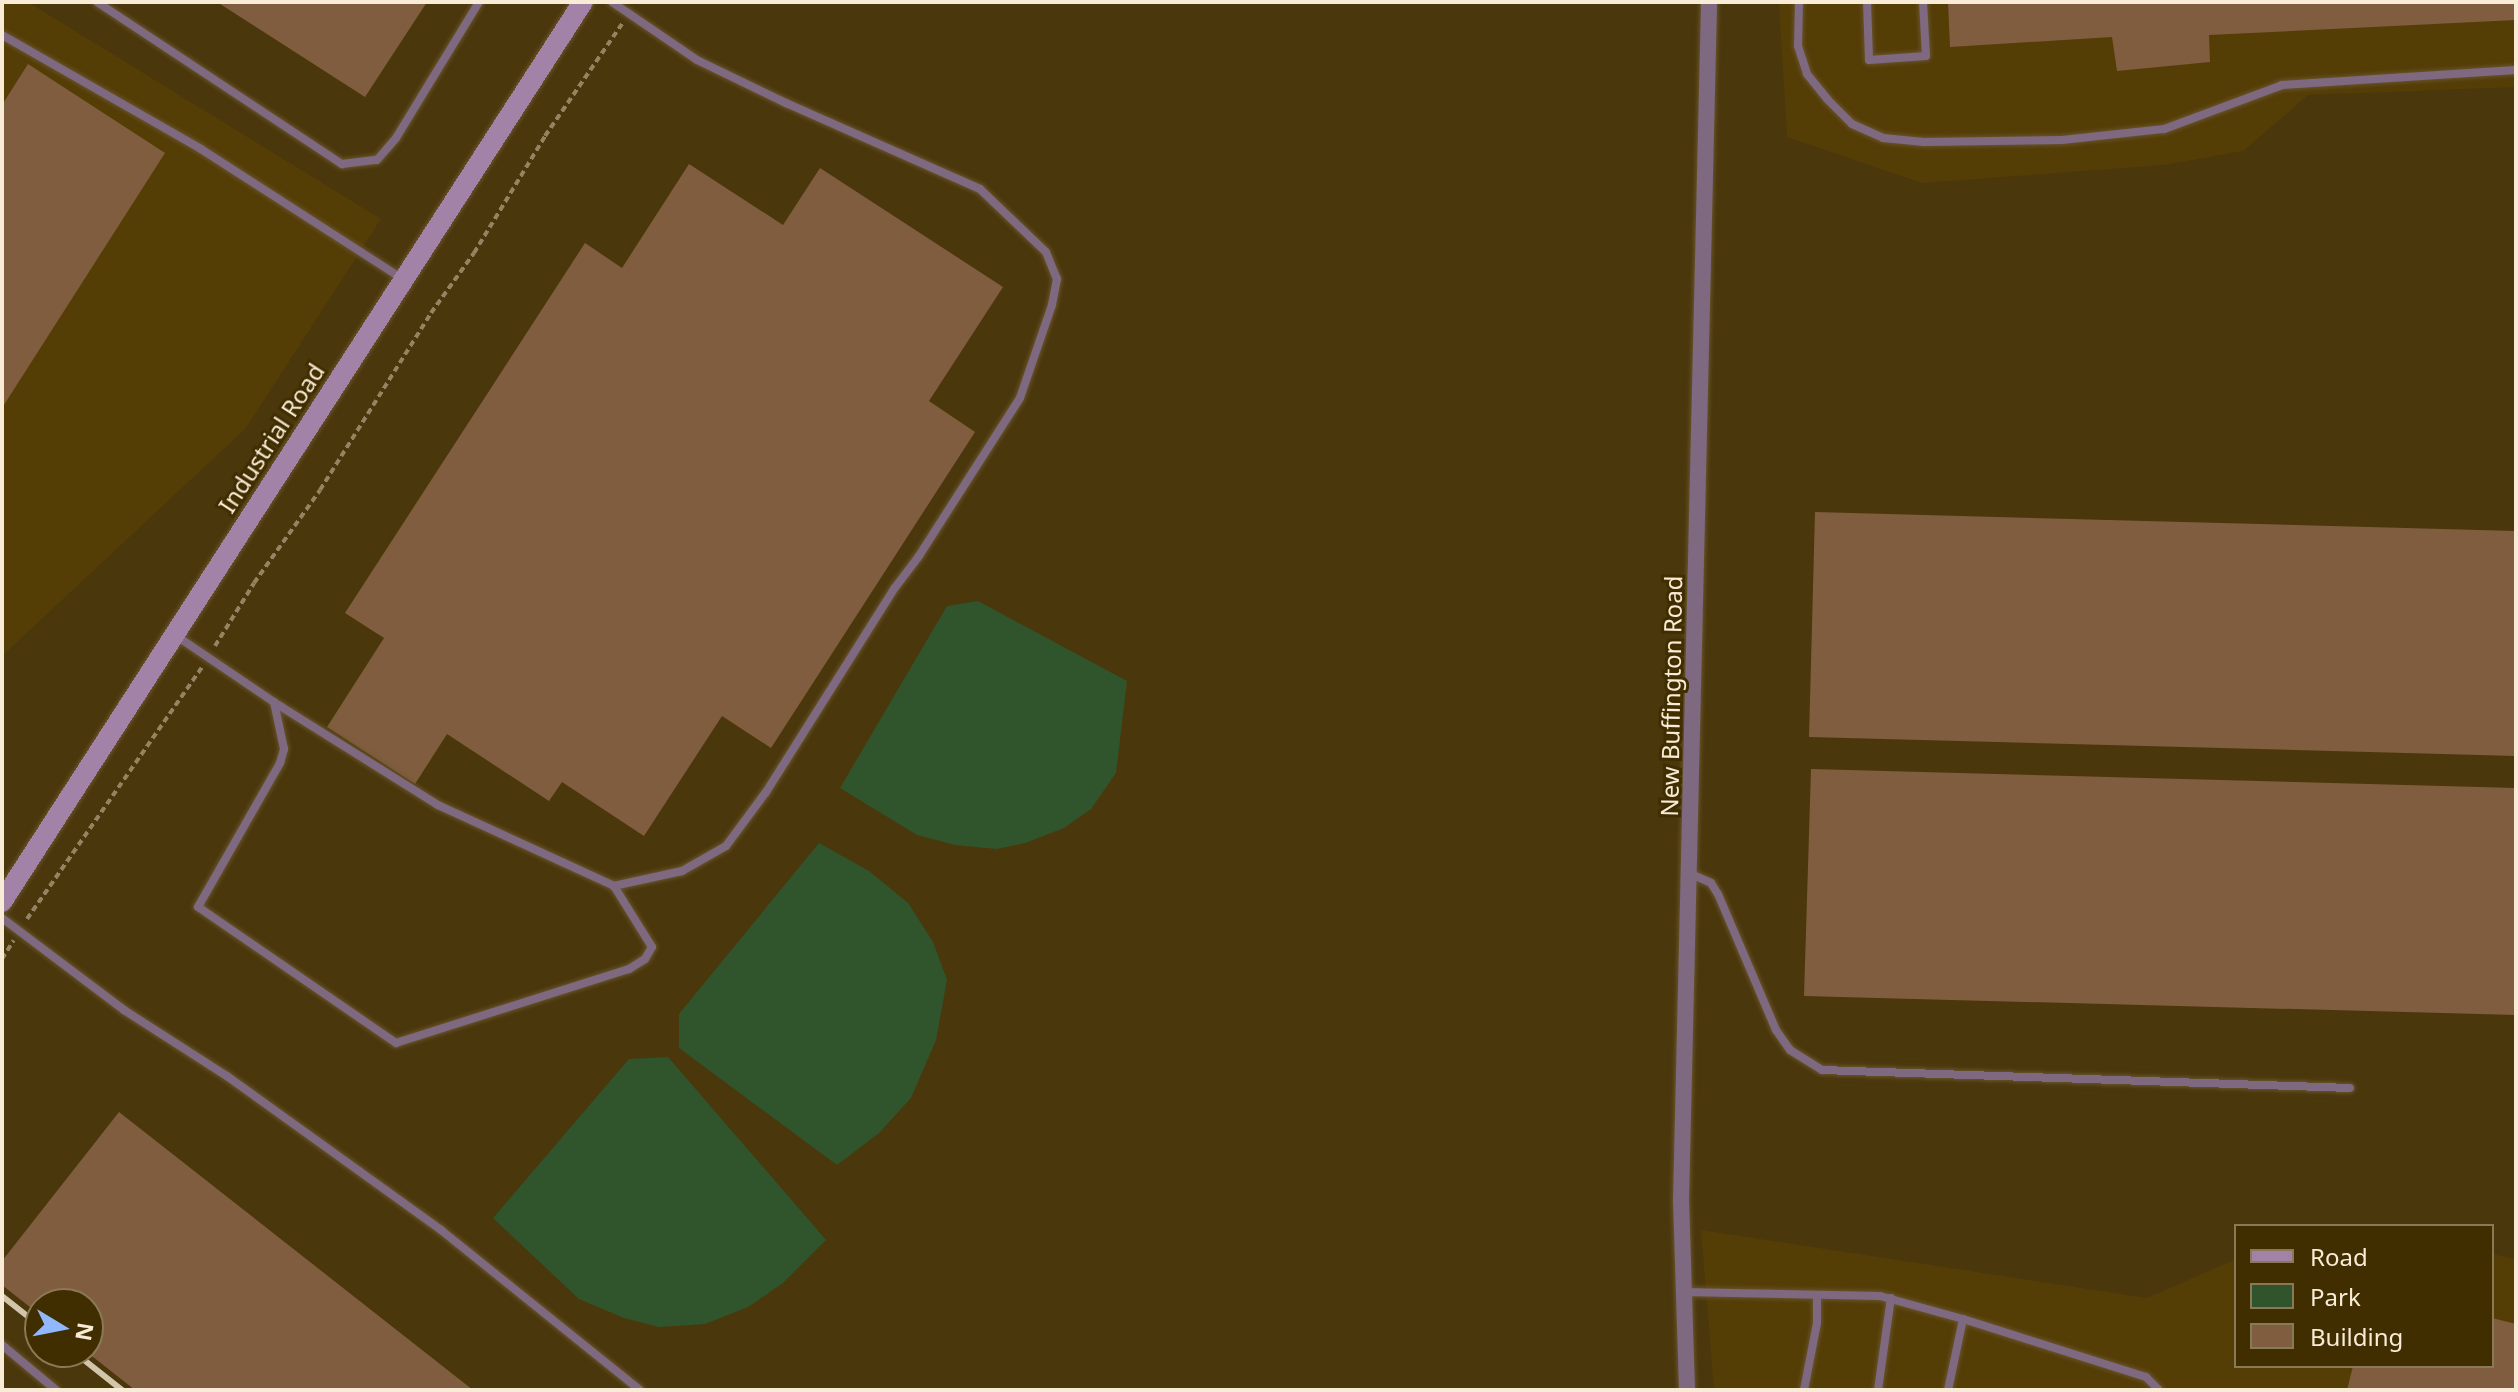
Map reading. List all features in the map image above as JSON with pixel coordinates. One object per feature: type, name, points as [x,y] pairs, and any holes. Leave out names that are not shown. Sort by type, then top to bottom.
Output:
[{"type":"main road","name":"Industrial Road","points":[[2,902],[583,2]]},
{"type":"street","name":"New Buffington Road","points":[[1687,1390],[1681,1201],[1709,2]]},
{"type":"lane","points":[[97,2],[342,164],[377,160],[396,138],[479,2]]},
{"type":"lane","points":[[612,2],[697,60],[980,189],[1046,252],[1057,279],[1052,305],[1020,398],[919,556],[894,589],[766,792],[726,846],[682,871],[614,886]]},
{"type":"lane","points":[[1799,2],[1798,46],[1807,74],[1827,99],[1852,124],[1873,133],[1924,142],[2062,140],[2164,129],[2282,85],[2516,70]]},
{"type":"lane","points":[[1867,2],[1869,60],[1926,56],[1923,2]]},
{"type":"lane","points":[[2,35],[201,149],[404,281]]},
{"type":"lane","points":[[175,634],[274,702],[438,805],[614,886],[652,947],[645,959],[629,969],[396,1043],[198,907],[280,763],[284,749],[274,702]]},
{"type":"lane","points":[[1691,874],[1711,883],[1718,894],[1776,1030],[1790,1050],[1822,1070],[1845,1074],[2350,1088]]},
{"type":"lane","points":[[2,918],[124,1010],[227,1076],[441,1230],[640,1390]]},
{"type":"lane","points":[[1683,1292],[1891,1298],[2094,1358],[2146,1377],[2159,1390]]},
{"type":"lane","points":[[1804,1390],[1817,1323],[1817,1295]]},
{"type":"lane","points":[[1878,1390],[1891,1298]]},
{"type":"lane","points":[[1948,1390],[1963,1319]]},
{"type":"lane","points":[[2,1345],[56,1390]]},
{"type":"path","points":[[2,959],[65,860],[208,657],[431,313],[474,253],[545,136],[629,13]]},
{"type":"shaded area","points":[[2,2],[28,2],[381,219],[246,428],[2,656]]},
{"type":"shaded area","points":[[1779,2],[2516,2],[2516,87],[2308,95],[2243,151],[2164,165],[1922,183],[1787,137]]},
{"type":"shaded area","points":[[1701,1230],[2147,1298],[2234,1260],[2234,1368],[2494,1368],[2494,1254],[2516,1259],[2516,1390],[1714,1390]]},
{"type":"green space","points":[[978,601],[1127,681],[1116,773],[1091,809],[1064,828],[1025,843],[997,849],[955,845],[917,835],[840,788],[947,606]]},
{"type":"green space","points":[[819,843],[869,871],[908,903],[933,942],[947,980],[936,1040],[911,1098],[879,1133],[837,1165],[679,1048],[679,1014]]},
{"type":"green space","points":[[668,1057],[826,1240],[783,1283],[748,1307],[705,1324],[659,1327],[624,1318],[579,1299],[493,1218],[629,1059]]},
{"type":"building","points":[[217,2],[427,2],[365,97]]},
{"type":"building","points":[[1948,2],[2516,2],[2516,20],[2209,35],[2210,62],[2117,71],[2112,37],[1950,47]]},
{"type":"building","points":[[28,64],[165,153],[2,408],[2,105]]},
{"type":"building","points":[[689,164],[783,225],[820,168],[1003,287],[929,401],[975,432],[771,748],[722,716],[644,836],[562,782],[549,801],[447,734],[415,784],[327,727],[384,638],[345,613],[585,243],[622,268]]},
{"type":"building","points":[[1815,512],[2516,531],[2516,756],[1809,737]]},
{"type":"building","points":[[1811,769],[2516,788],[2516,1015],[1804,996]]},
{"type":"building","points":[[119,1112],[473,1390],[135,1390],[104,1366],[104,1288],[24,1288],[24,1302],[2,1285],[2,1261]]},
{"type":"building","points":[[2494,1318],[2516,1324],[2516,1390],[2347,1390],[2352,1368],[2494,1368]]},
{"type":"railway","points":[[2,1296],[24,1313]]},
{"type":"railway","points":[[94,1368],[122,1390]]}]
